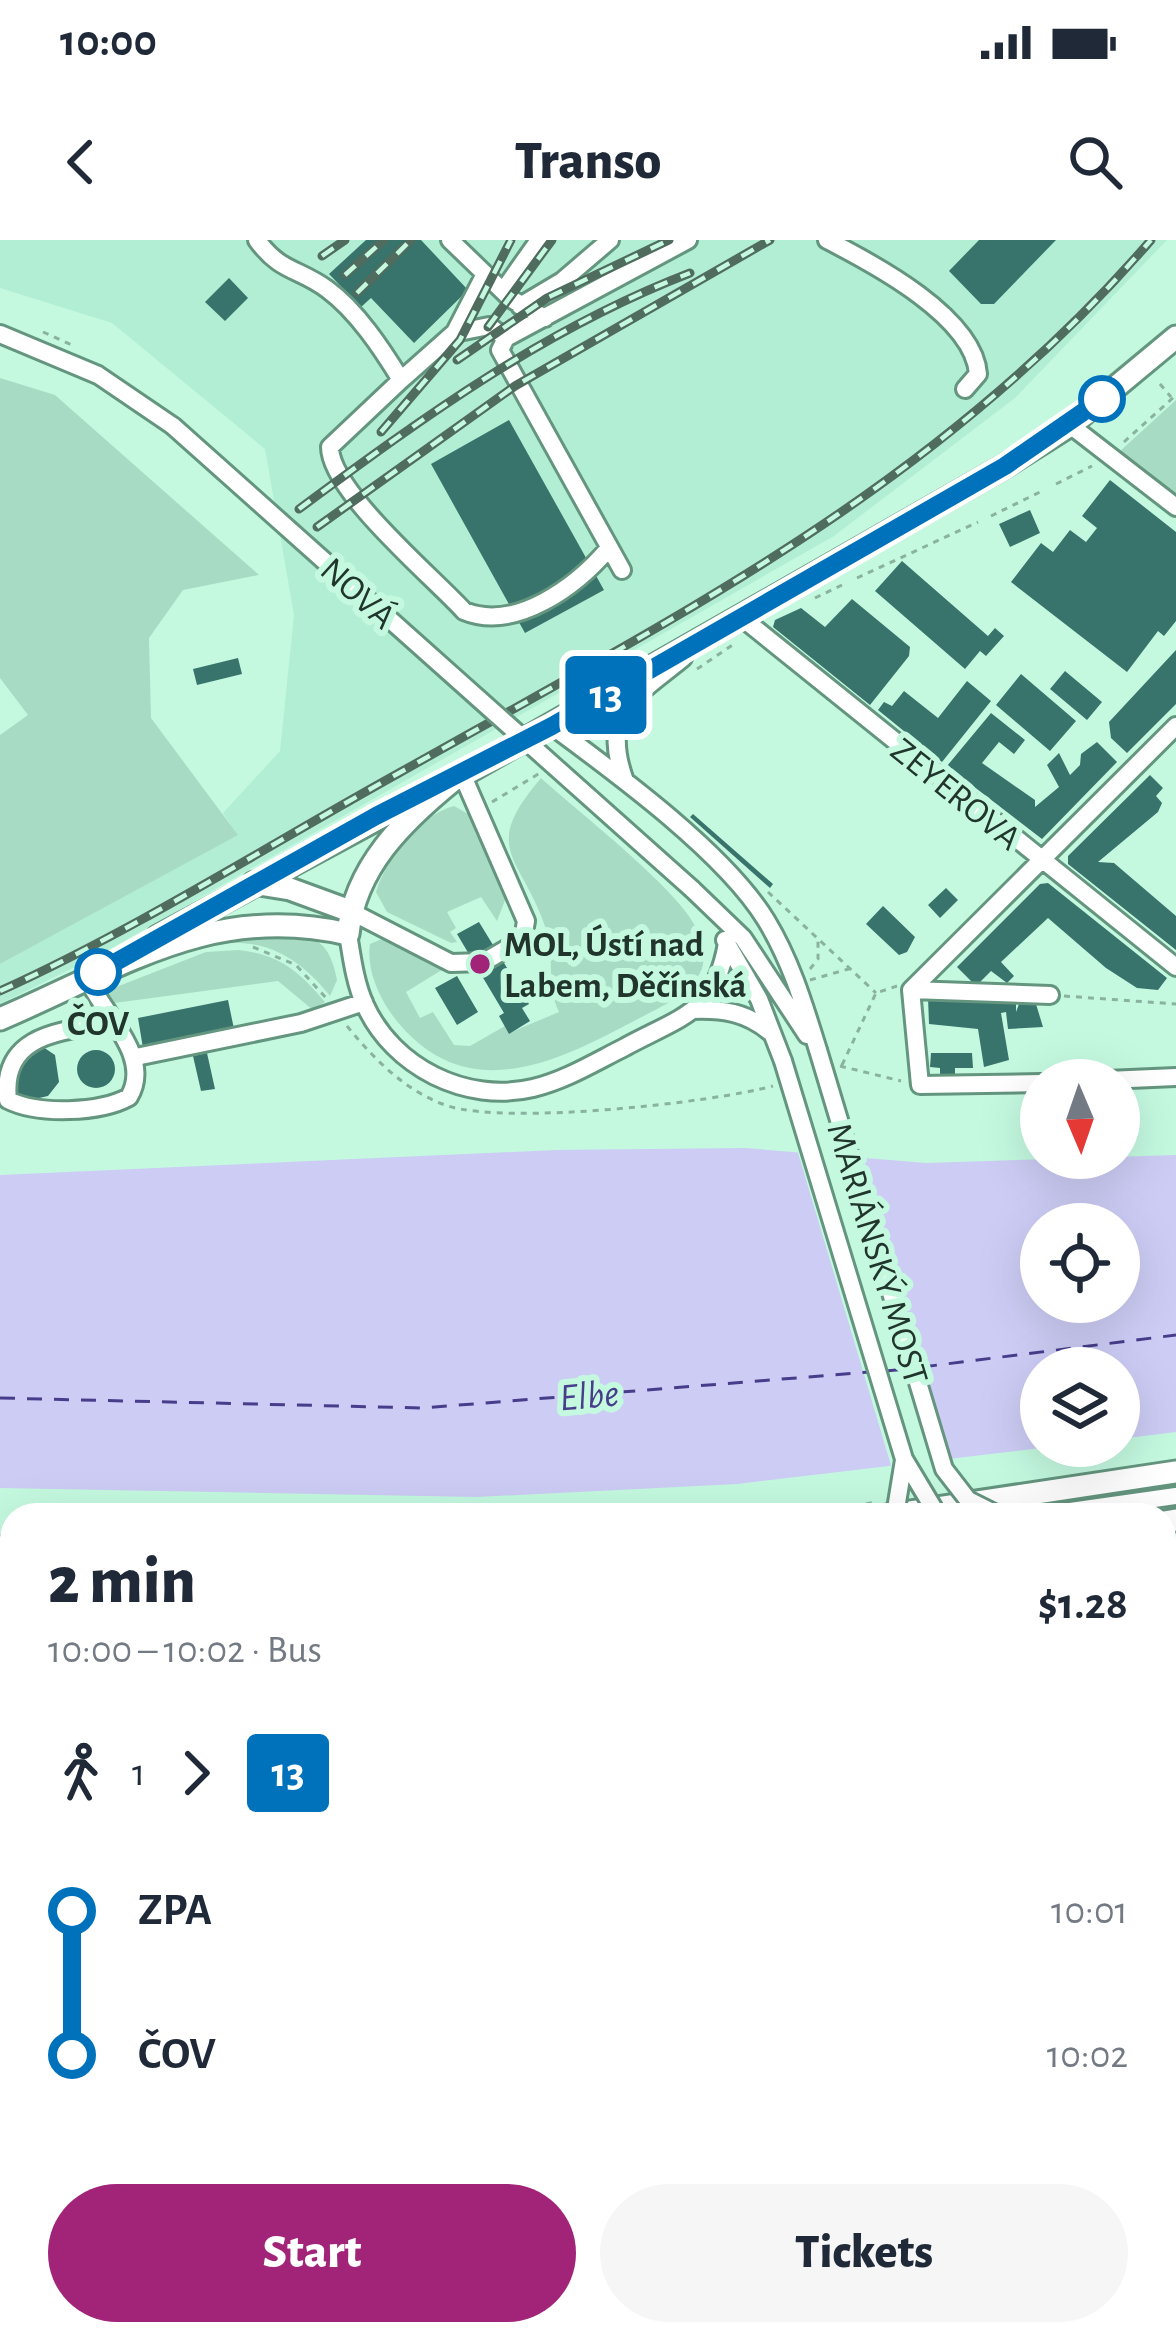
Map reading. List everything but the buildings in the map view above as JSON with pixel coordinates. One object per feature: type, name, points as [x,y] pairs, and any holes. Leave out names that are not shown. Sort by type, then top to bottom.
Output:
[{"type":"main road","points":[[0,1019],[117,963],[254,883],[739,625],[1070,425],[1176,337]]},
{"type":"main road","points":[[349,922],[378,854],[398,829],[457,777]]},
{"type":"main road","points":[[254,883],[290,889],[349,922]]},
{"type":"main road","points":[[117,963],[184,938],[248,924],[349,922]]},
{"type":"main road","points":[[972,1503],[1176,1472]]},
{"type":"street","points":[[256,240],[274,263],[331,291],[382,349],[401,380]]},
{"type":"street","points":[[449,240],[520,306],[545,318]]},
{"type":"street","points":[[502,291],[539,240]]},
{"type":"street","points":[[520,306],[562,281],[610,240]]},
{"type":"street","points":[[622,570],[500,350],[506,338],[688,240]]},
{"type":"street","points":[[826,240],[883,269],[969,340],[978,374],[965,389]]},
{"type":"street","points":[[485,274],[454,333],[330,447],[330,461],[356,499],[464,611],[488,621],[516,616],[592,568],[609,548]]},
{"type":"street","points":[[454,333],[488,326],[506,338]]},
{"type":"street","name":"NOVÁ","points":[[0,334],[98,375],[173,426],[743,938],[818,1050]]},
{"type":"street","points":[[1070,425],[1176,507]]},
{"type":"street","points":[[626,782],[614,736],[625,706],[739,625]]},
{"type":"street","name":"ZEYEROVA","points":[[739,625],[1176,967]]},
{"type":"street","name":"MARIÁNSKÝ MOST","points":[[552,726],[626,782],[712,859],[764,916],[795,976],[940,1456],[958,1491],[978,1503]]},
{"type":"street","points":[[911,989],[1174,731]]},
{"type":"street","points":[[349,922],[452,963],[484,962],[523,939],[526,921],[478,809],[457,777]]},
{"type":"street","name":"NOVÁ","points":[[692,889],[727,943],[783,1061]]},
{"type":"street","points":[[349,922],[364,1002],[389,1042],[439,1080],[486,1091],[551,1083],[693,1010],[720,982],[727,943]]},
{"type":"street","points":[[87,978],[136,1058],[136,1085],[129,1097],[112,1107],[32,1107],[8,1100],[0,1064],[5,1050],[21,1041],[111,1023]]},
{"type":"street","points":[[911,989],[1050,995]]},
{"type":"street","points":[[911,989],[920,1085],[1020,1083]]},
{"type":"street","points":[[136,1058],[278,1029],[364,1002]]},
{"type":"street","points":[[693,1010],[722,1009],[754,1018],[773,1035]]},
{"type":"street","name":"MARIÁNSKÝ MOST","points":[[783,1061],[904,1459],[931,1503]]},
{"type":"street","points":[[1140,1079],[1176,1077]]},
{"type":"street","name":"MARIÁNSKÝ MOST","points":[[938,1503],[940,1456]]},
{"type":"street","name":"MARIÁNSKÝ MOST","points":[[895,1503],[904,1459]]},
{"type":"street","points":[[1131,1503],[1176,1496]]},
{"type":"path","points":[[1117,448],[1174,396],[1160,384]]},
{"type":"path","points":[[1056,484],[1102,461]]},
{"type":"path","points":[[991,516],[1040,492]]},
{"type":"path","points":[[857,578],[978,522]]},
{"type":"path","points":[[808,601],[842,584]]},
{"type":"path","points":[[698,668],[739,625]]},
{"type":"path","points":[[478,809],[555,765]]},
{"type":"path","points":[[767,890],[876,993]]},
{"type":"path","points":[[818,938],[818,959],[801,982],[854,968]]},
{"type":"path","points":[[237,945],[281,956],[327,999]]},
{"type":"path","points":[[842,1066],[876,993],[890,984],[911,989]]},
{"type":"path","points":[[1050,995],[1176,1004]]},
{"type":"path","points":[[340,1017],[403,1082],[447,1106],[483,1112],[585,1111],[784,1083]]},
{"type":"path","points":[[822,1072],[842,1066],[920,1085]]},
{"type":"shaded area","points":[[0,240],[1167,240],[1015,398],[834,536],[105,952],[0,1004],[0,964],[237,835],[223,813],[280,751],[294,615],[265,449],[112,323],[0,288]]},
{"type":"shaded area","points":[[0,378],[55,395],[259,575],[183,590],[149,638],[151,718],[238,835],[0,964],[0,735],[28,715],[0,678]]},
{"type":"shaded area","points":[[1176,400],[1176,498],[1118,453]]},
{"type":"shaded area","points":[[541,778],[671,895],[697,930],[702,968],[670,1002],[573,1051],[512,1069],[481,1070],[452,1063],[423,1047],[390,1012],[372,974],[370,944],[384,938],[445,968],[406,992],[420,1018],[433,1012],[454,1045],[470,1046],[505,1026],[509,1033],[559,1012],[546,929],[517,868],[509,838],[522,802]]},
{"type":"shaded area","points":[[454,806],[477,819],[507,895],[497,921],[481,897],[447,912],[456,928],[450,932],[457,942],[451,943],[387,912],[376,892],[406,840],[428,819]]},
{"type":"shaded area","points":[[278,931],[312,938],[325,949],[337,980],[330,996],[279,952],[253,944],[198,948],[109,982],[167,950]]},
{"type":"shaded area","points":[[238,950],[265,955],[287,966],[325,1002],[313,1010],[278,981],[107,1004],[106,991],[206,952]]},
{"type":"water","name":"Elbe","points":[[745,1148],[926,1163],[1020,1160],[1020,1179],[1140,1179],[1140,1156],[1176,1155],[1176,1432],[1140,1436],[1140,1347],[1020,1347],[1020,1450],[737,1484],[476,1497],[0,1488],[0,1175],[556,1150]]},
{"type":"pier","points":[[796,1146],[861,1151],[953,1465],[929,1468],[926,1462],[919,1463],[920,1469],[893,1472]]},
{"type":"ferry route","points":[[922,1367],[1176,1335]]},
{"type":"ferry route","points":[[886,1371],[906,1369]]},
{"type":"ferry route","points":[[0,1398],[423,1408],[870,1372]]},
{"type":"railway","points":[[322,256],[345,240]]},
{"type":"railway","points":[[345,275],[384,240]]},
{"type":"railway","points":[[357,293],[411,240]]},
{"type":"railway","points":[[381,432],[460,340],[511,240]]},
{"type":"railway","points":[[488,327],[552,240]]},
{"type":"railway","points":[[457,360],[547,298],[669,240]]},
{"type":"railway","points":[[317,527],[515,386],[770,240]]},
{"type":"railway","points":[[0,991],[201,886],[604,658],[800,540],[983,405],[1069,327],[1151,240]]},
{"type":"railway","points":[[299,509],[439,409],[535,348],[636,295],[690,273]]},
{"type":"bus line","name":"13","points":[[98,972],[376,816],[552,726],[1005,466],[1102,399]]},
{"type":"place","name":"MOL, Ústí nad Labem, Děčínská","points":[[480,964]]},
{"type":"place","name":"ČOV","points":[[98,972]]}]
